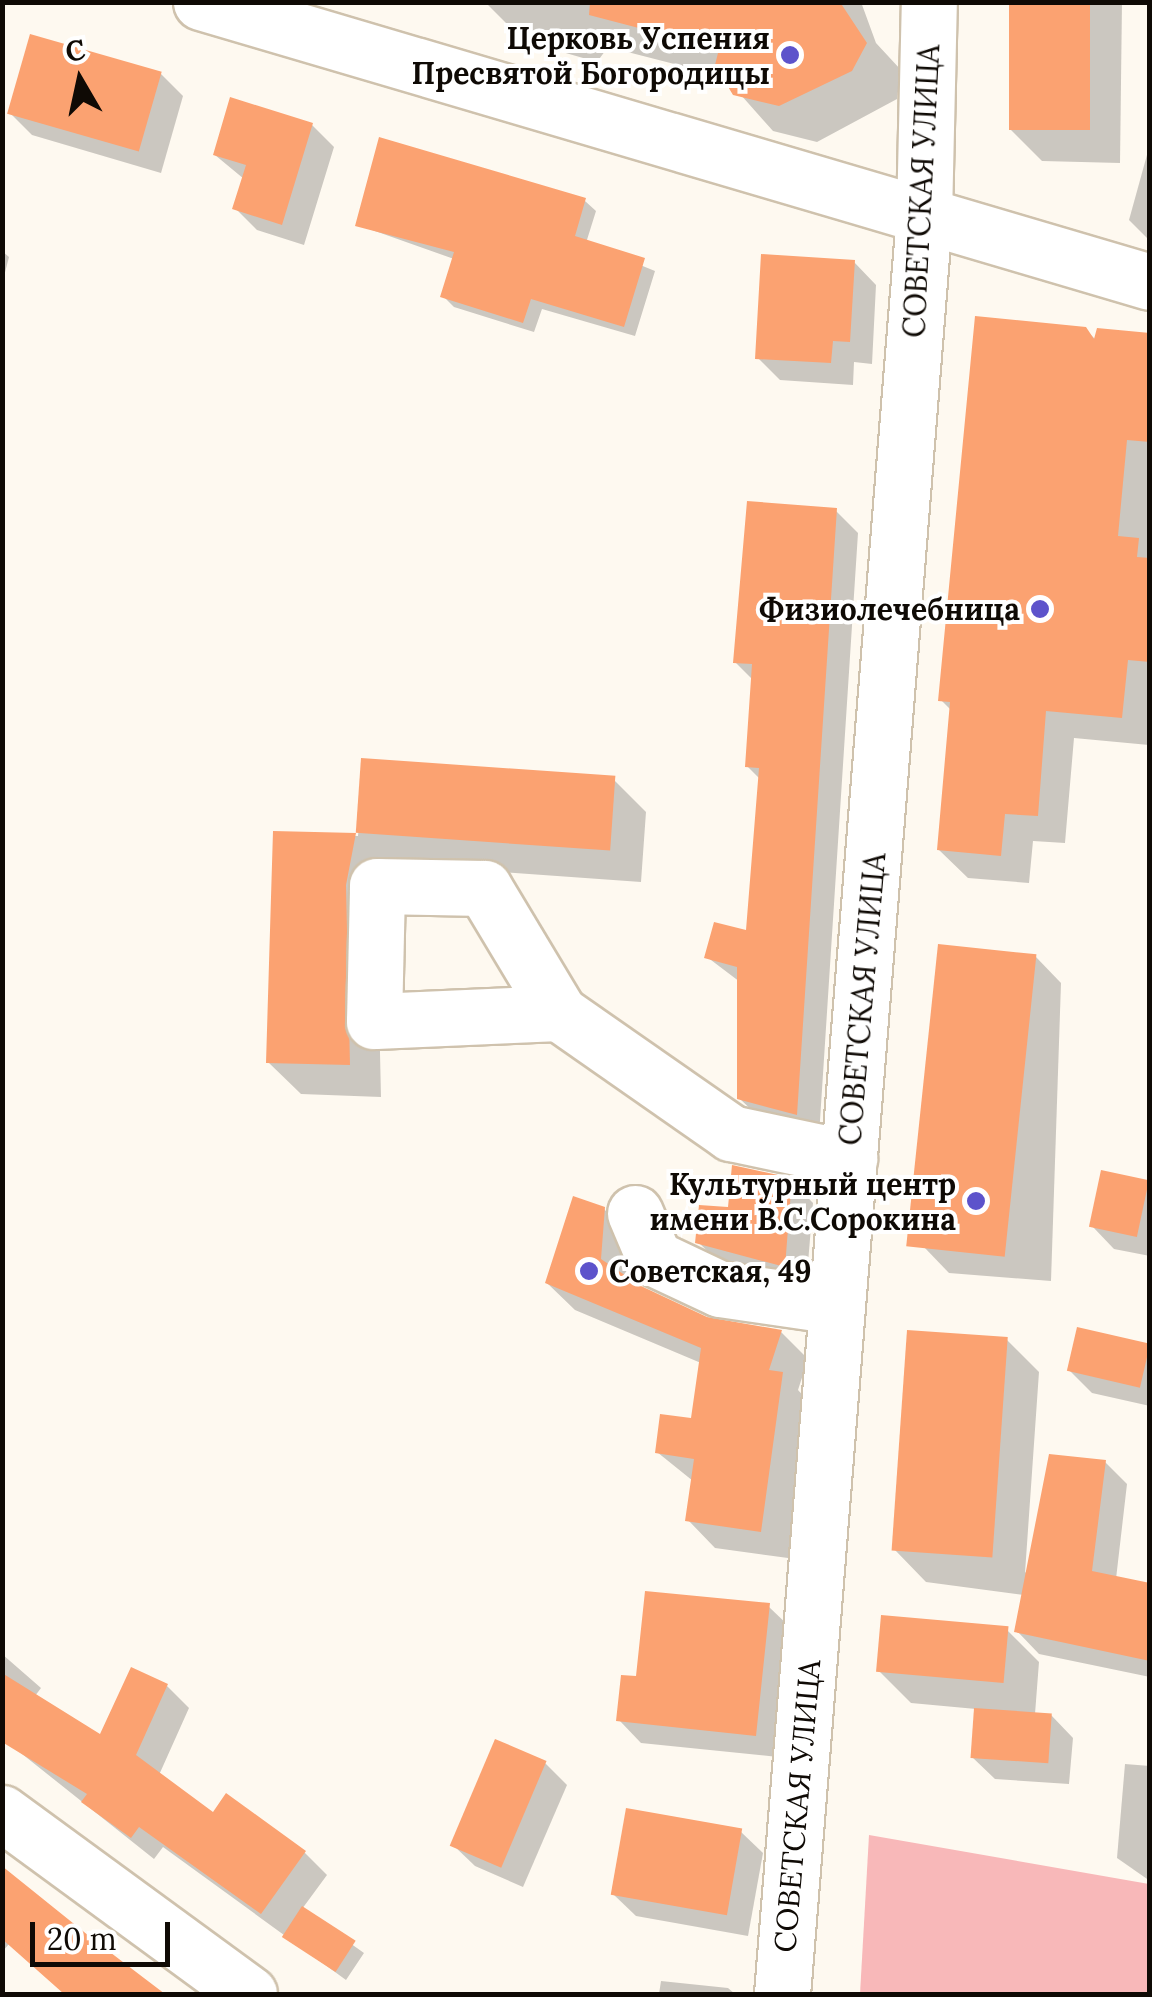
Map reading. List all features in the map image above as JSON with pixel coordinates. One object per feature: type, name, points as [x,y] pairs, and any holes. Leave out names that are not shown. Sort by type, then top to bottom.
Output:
[{"type":"main road","points":[[201,2],[1150,282]]},
{"type":"main road","name":"СОВЕТСКАЯ УЛИЦА","points":[[782,1994],[924,216],[929,2]]},
{"type":"main road","points":[[559,1014],[732,1132],[849,1158]]},
{"type":"main road","points":[[636,1213],[654,1258],[720,1289],[837,1306]]},
{"type":"main road","points":[[2,1814],[249,1994]]},
{"type":"shaded area","points":[[869,1835],[1149,1884],[1149,1994],[860,1994]]},
{"type":"building","name":"Церковь Успения Пресвятой Богородицы","points":[[590,2],[840,2],[867,43],[852,71],[779,106],[733,95],[715,65],[719,49],[589,15]]},
{"type":"building","points":[[1009,2],[1090,2],[1090,130],[1009,130]]},
{"type":"building","points":[[30,34],[162,72],[139,152],[7,114]]},
{"type":"building","points":[[230,97],[313,123],[282,225],[232,209],[246,165],[213,155]]},
{"type":"building","points":[[379,137],[586,198],[575,236],[645,258],[624,327],[531,299],[523,323],[440,297],[454,252],[355,226]]},
{"type":"building","points":[[761,254],[855,260],[850,342],[833,341],[831,363],[755,359]]},
{"type":"building","points":[[975,316],[1086,327],[1094,339],[1097,328],[1150,333],[1150,442],[1127,440],[1118,536],[1139,538],[1137,557],[1150,558],[1150,662],[1128,660],[1122,718],[1046,711],[1038,816],[1005,814],[1001,856],[937,850],[950,702],[938,701]]},
{"type":"building","points":[[747,501],[837,508],[797,1115],[737,1099],[737,967],[704,958],[714,922],[746,930],[759,768],[745,767],[752,664],[733,663]]},
{"type":"building","points":[[361,758],[615,776],[610,851],[356,833]]},
{"type":"building","points":[[273,831],[356,833],[346,885],[350,1065],[266,1063]]},
{"type":"building","points":[[938,944],[1036,954],[1005,1257],[906,1246]]},
{"type":"building","points":[[732,1165],[792,1178],[785,1267],[695,1243],[699,1205],[728,1207]]},
{"type":"building","points":[[1101,1170],[1149,1180],[1137,1237],[1089,1227]]},
{"type":"building","points":[[573,1196],[605,1207],[601,1259],[641,1286],[707,1317],[782,1330],[769,1370],[783,1372],[761,1532],[685,1521],[694,1459],[655,1453],[660,1414],[691,1418],[701,1348],[545,1283]]},
{"type":"building","points":[[1077,1327],[1150,1344],[1140,1388],[1067,1371]]},
{"type":"building","points":[[907,1330],[1008,1337],[992,1558],[892,1550]]},
{"type":"building","points":[[1049,1454],[1106,1460],[1092,1571],[1150,1583],[1150,1661],[1014,1632]]},
{"type":"building","points":[[645,1591],[770,1603],[756,1736],[616,1721],[621,1675],[636,1676]]},
{"type":"building","points":[[881,1615],[1009,1626],[1004,1683],[876,1672]]},
{"type":"building","points":[[131,1667],[168,1684],[136,1755],[213,1812],[226,1793],[306,1851],[261,1914],[139,1827],[131,1838],[81,1802],[87,1794],[2,1742],[2,1673],[100,1734]]},
{"type":"building","points":[[974,1708],[1052,1713],[1048,1763],[971,1758]]},
{"type":"building","points":[[495,1739],[547,1761],[501,1868],[450,1846]]},
{"type":"building","points":[[626,1808],[742,1828],[727,1915],[611,1895]]},
{"type":"building","points":[[2,1866],[165,1994],[64,1994],[2,1939]]},
{"type":"building","points":[[302,1906],[356,1941],[336,1972],[282,1937]]},
{"type":"place","name":"Церковь Успения Пресвятой Богородицы","points":[[790,55]]},
{"type":"place","name":"Физиолечебница","points":[[1040,609]]},
{"type":"place","name":"Культурный центр имени В.С.Сорокина","points":[[976,1201]]},
{"type":"place","name":"Советская, 49","points":[[589,1271]]}]
